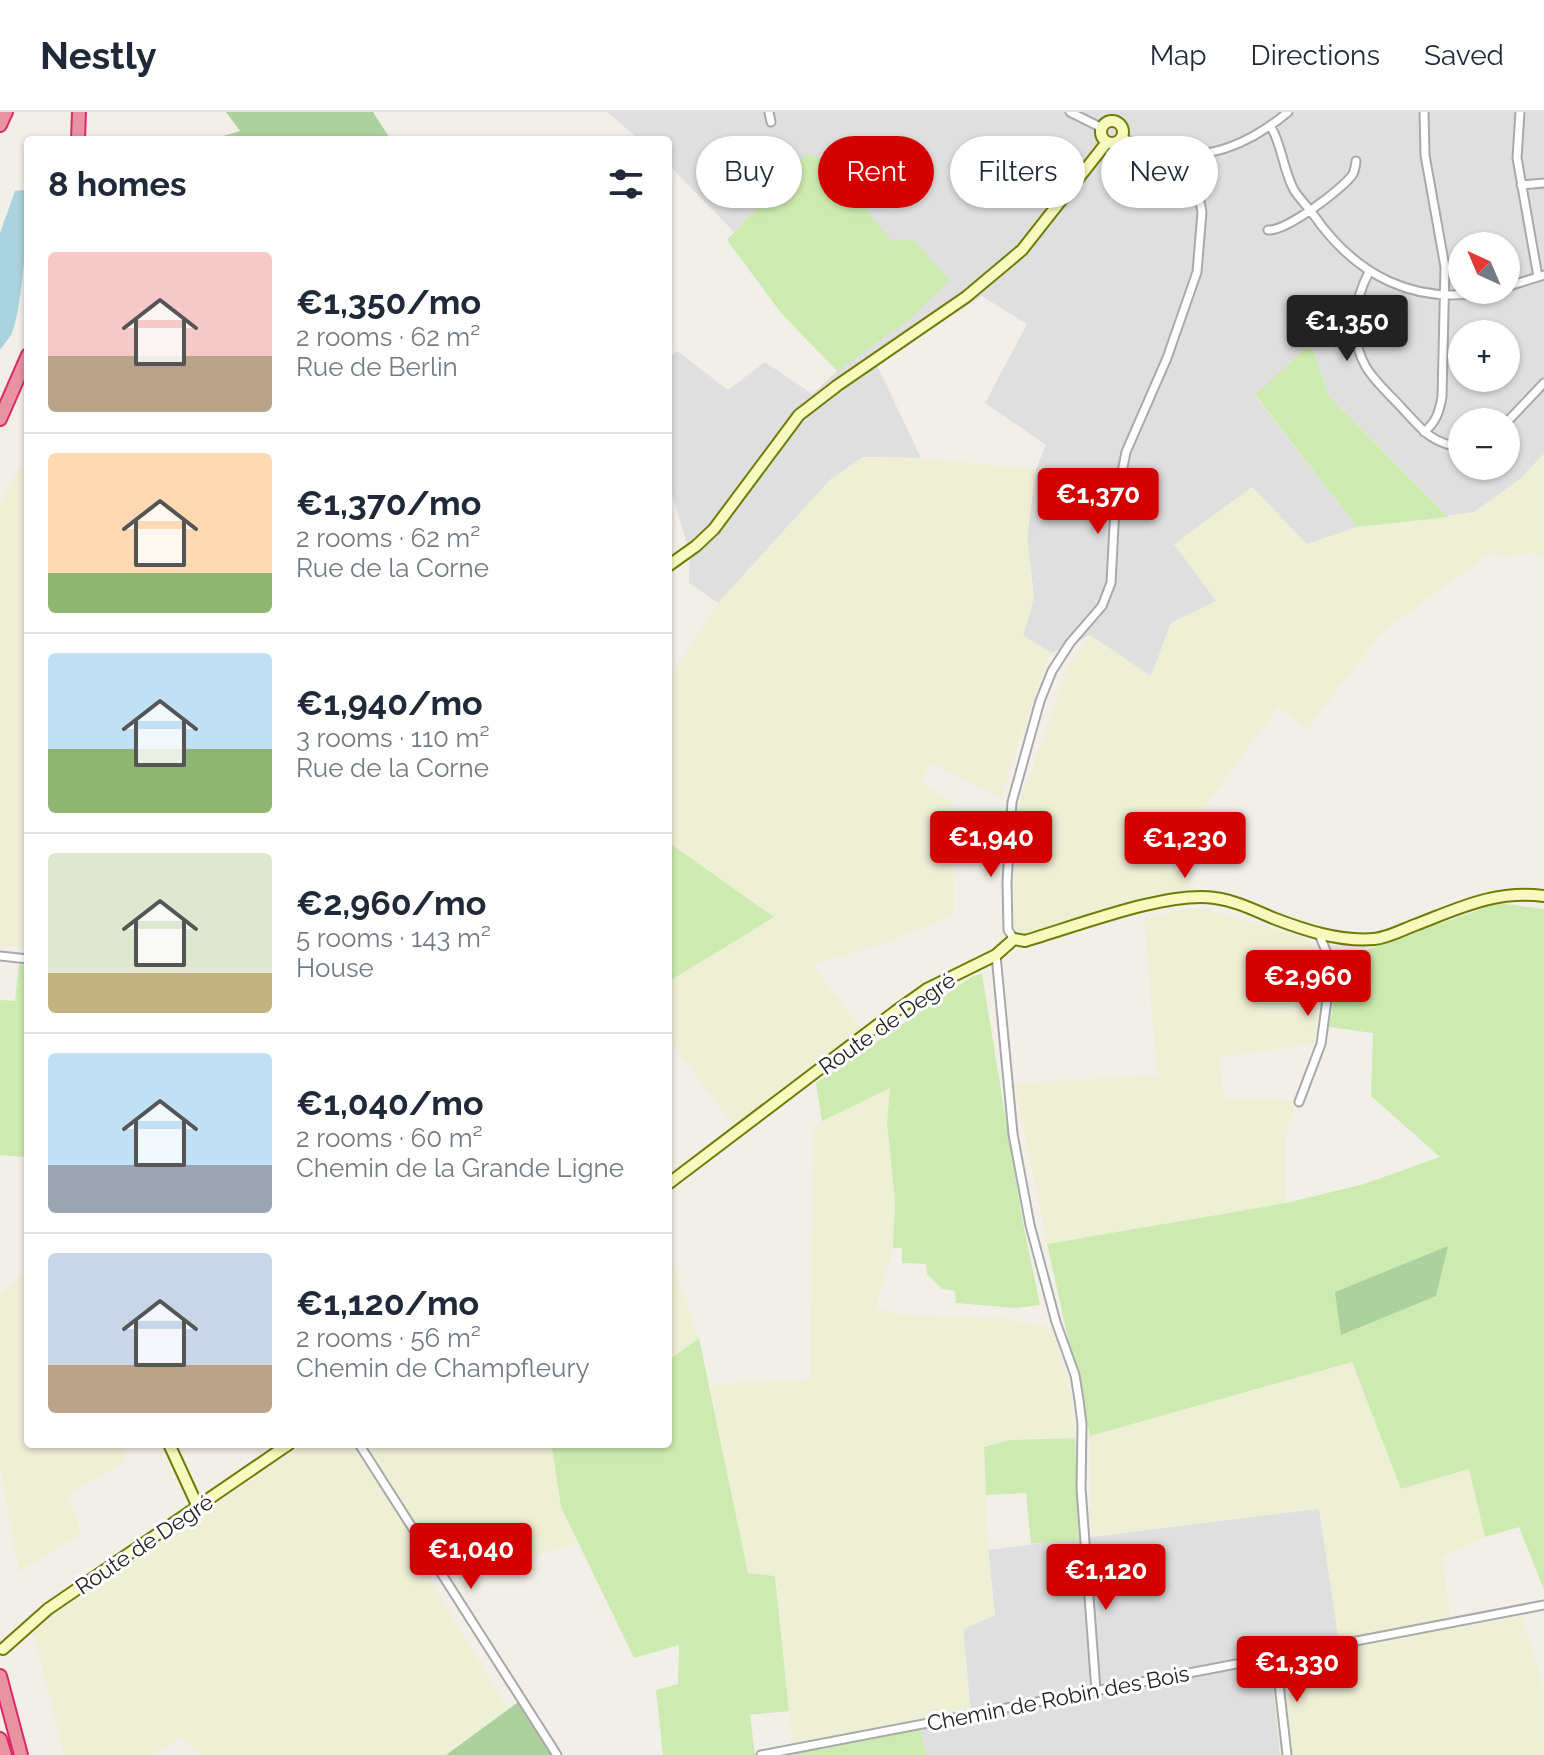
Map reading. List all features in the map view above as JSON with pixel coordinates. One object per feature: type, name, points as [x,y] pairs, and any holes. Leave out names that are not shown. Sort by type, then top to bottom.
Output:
[{"type":"highway","points":[[0,125],[6,112]]},
{"type":"highway","points":[[78,136],[79,112]]},
{"type":"highway","points":[[0,419],[24,364]]},
{"type":"highway","points":[[0,1676],[21,1755]]},
{"type":"highway","points":[[0,1739],[5,1755]]},
{"type":"street","points":[[769,112],[771,122]]},
{"type":"street","points":[[1070,112],[1102,128]]},
{"type":"street","points":[[1218,149],[1245,142],[1271,127],[1288,112]]},
{"type":"street","points":[[1424,112],[1425,155],[1445,267],[1440,413],[1424,432]]},
{"type":"street","points":[[1520,112],[1517,158],[1541,276],[1520,283]]},
{"type":"street","points":[[1102,136],[1102,128],[1117,116],[1122,126],[1122,136]]},
{"type":"street","points":[[1271,127],[1295,192],[1339,247],[1369,272],[1412,290],[1448,294]]},
{"type":"street","points":[[672,563],[696,546],[728,513],[799,415],[966,297],[1022,250],[1101,150]]},
{"type":"street","points":[[1268,230],[1276,231],[1310,211],[1354,173],[1356,161]]},
{"type":"street","points":[[1521,185],[1544,183]]},
{"type":"street","points":[[1201,208],[1197,272],[1167,358],[1126,452],[1115,507],[1111,583],[1102,606],[1070,643],[1052,671],[1024,754],[1010,810],[1008,930],[1014,939],[1025,941],[1176,898],[1203,896],[1239,903],[1318,932],[1349,939],[1378,939],[1479,899],[1506,895],[1544,896]]},
{"type":"street","points":[[1369,272],[1357,300],[1356,326],[1360,355],[1373,377],[1424,432],[1448,446]]},
{"type":"street","points":[[1520,408],[1544,383]]},
{"type":"street","points":[[1299,1102],[1321,1044],[1330,977],[1327,953],[1318,932]]},
{"type":"street","name":"Route de Degré","points":[[672,1181],[927,989],[996,955],[1014,939]]},
{"type":"street","points":[[996,955],[1013,1134],[1030,1225],[1056,1322],[1075,1375],[1079,1400],[1096,1691]]},
{"type":"street","points":[[0,956],[24,959]]},
{"type":"street","points":[[171,1448],[198,1507]]},
{"type":"street","name":"Route de Degré","points":[[3,1649],[48,1609],[283,1448]]},
{"type":"street","points":[[362,1448],[557,1755]]},
{"type":"street","name":"Chemin de Robin des Bois","points":[[761,1755],[1544,1605]]},
{"type":"street","points":[[1276,1657],[1287,1755]]},
{"type":"shaded area","points":[[607,112],[1544,112],[1544,454],[1520,479],[1520,408],[1448,408],[1448,480],[1519,480],[1475,512],[1448,517],[1328,395],[1311,343],[1255,396],[1357,527],[1307,545],[1217,601],[1171,623],[1151,677],[1090,635],[1052,653],[1023,636],[1034,597],[1027,536],[1036,469],[1046,445],[985,403],[1027,324],[982,296],[876,363],[921,458],[863,457],[830,480],[718,603],[689,583],[690,554],[672,494],[672,355],[677,351],[728,390],[765,362],[812,394],[837,371],[892,242],[864,208],[934,208],[934,136],[818,136],[818,158],[809,153],[802,160],[802,136],[696,136],[696,193],[672,168],[672,136],[635,136]]},
{"type":"shaded area","points":[[711,208],[757,208],[734,232]]},
{"type":"shaded area","points":[[1319,1508],[1340,1648],[1271,1660],[1280,1755],[926,1755],[919,1723],[971,1714],[963,1629],[995,1615],[988,1550]]},
{"type":"green space","points":[[226,112],[373,112],[388,136],[223,136],[240,131]]},
{"type":"green space","points":[[808,153],[818,158],[818,208],[865,208],[892,241],[913,239],[950,281],[906,322],[837,371],[781,313],[727,240],[757,208],[802,208],[802,159]]},
{"type":"green space","points":[[1311,343],[1328,395],[1448,517],[1357,527],[1255,395]]},
{"type":"green space","points":[[1544,454],[1544,559],[1532,552],[1500,559],[1492,552],[1382,632],[1307,729],[1278,707],[1177,845],[1140,825],[1125,851],[1191,879],[1189,889],[1014,937],[1014,878],[1020,802],[1068,667],[1090,635],[1151,676],[1171,623],[1216,601],[1174,544],[1252,487],[1307,544],[1357,527],[1474,512],[1520,479]]},
{"type":"green space","points":[[863,457],[921,458],[1036,469],[1027,536],[1034,597],[1023,636],[1052,653],[1046,661],[1001,798],[931,763],[921,783],[953,802],[953,915],[886,943],[813,965],[862,1030],[734,1126],[672,1044],[672,980],[773,918],[672,845],[672,674],[718,603],[830,480]]},
{"type":"green space","points":[[24,467],[24,947],[0,946],[0,503],[18,468]]},
{"type":"green space","points":[[672,845],[774,917],[672,980]]},
{"type":"green space","points":[[1498,903],[1544,909],[1544,1590],[1519,1527],[1485,1537],[1469,1469],[1401,1489],[1352,1362],[1090,1436],[1047,1244],[1286,1203],[1364,1184],[1440,1157],[1371,1096],[1373,1033],[1329,1027],[1337,982],[1336,951],[1366,950]]},
{"type":"green space","points":[[1199,907],[1306,938],[1325,962],[1314,1044],[1219,1057],[1224,1098],[1296,1100],[1285,1139],[1286,1203],[1047,1244],[1014,1083],[1157,1075],[1144,919]]},
{"type":"green space","points":[[19,964],[24,965],[24,1157],[0,1155],[0,1000],[15,1001]]},
{"type":"green space","points":[[982,974],[1022,1218],[1040,1305],[1016,1308],[956,1303],[955,1291],[942,1289],[927,1274],[926,1264],[902,1263],[902,1248],[893,1248],[895,1201],[887,1123],[890,1088],[822,1121],[816,1083],[973,976]]},
{"type":"green space","points":[[890,1087],[887,1123],[895,1201],[893,1248],[876,1309],[914,1316],[1004,1318],[1052,1328],[1071,1390],[1075,1438],[1010,1440],[984,1447],[988,1549],[995,1615],[963,1629],[971,1714],[793,1748],[776,1576],[748,1574],[710,1384],[810,1380],[813,1130],[822,1121]]},
{"type":"green space","points":[[1448,1246],[1436,1296],[1341,1335],[1335,1292]]},
{"type":"green space","points":[[672,1260],[699,1338],[672,1358]]},
{"type":"green space","points":[[24,1273],[24,1448],[123,1448],[125,1462],[68,1494],[82,1534],[19,1572],[0,1467],[0,1295]]},
{"type":"green space","points":[[699,1338],[748,1573],[775,1576],[789,1711],[750,1715],[755,1755],[663,1755],[656,1690],[678,1684],[679,1645],[634,1658],[561,1507],[552,1448],[672,1448],[672,1358]]},
{"type":"green space","points":[[1352,1362],[1401,1489],[1469,1469],[1485,1537],[1443,1557],[1451,1629],[1522,1616],[1544,1688],[1544,1755],[1280,1755],[1271,1660],[1340,1648],[1319,1509],[1091,1537],[1090,1436]]},
{"type":"green space","points":[[1075,1438],[1079,1539],[1031,1544],[1026,1493],[986,1495],[984,1447],[1010,1440]]},
{"type":"green space","points":[[296,1448],[553,1448],[561,1507],[577,1543],[533,1557],[489,1565],[408,1543],[508,1709],[446,1755],[198,1755],[181,1737],[153,1755],[64,1755],[32,1629]]},
{"type":"green space","points":[[521,1700],[554,1755],[446,1755]]},
{"type":"green space","points":[[919,1723],[926,1755],[795,1755],[793,1748]]},
{"type":"water","points":[[24,190],[24,262],[15,324],[0,350],[0,233],[15,191]]}]
